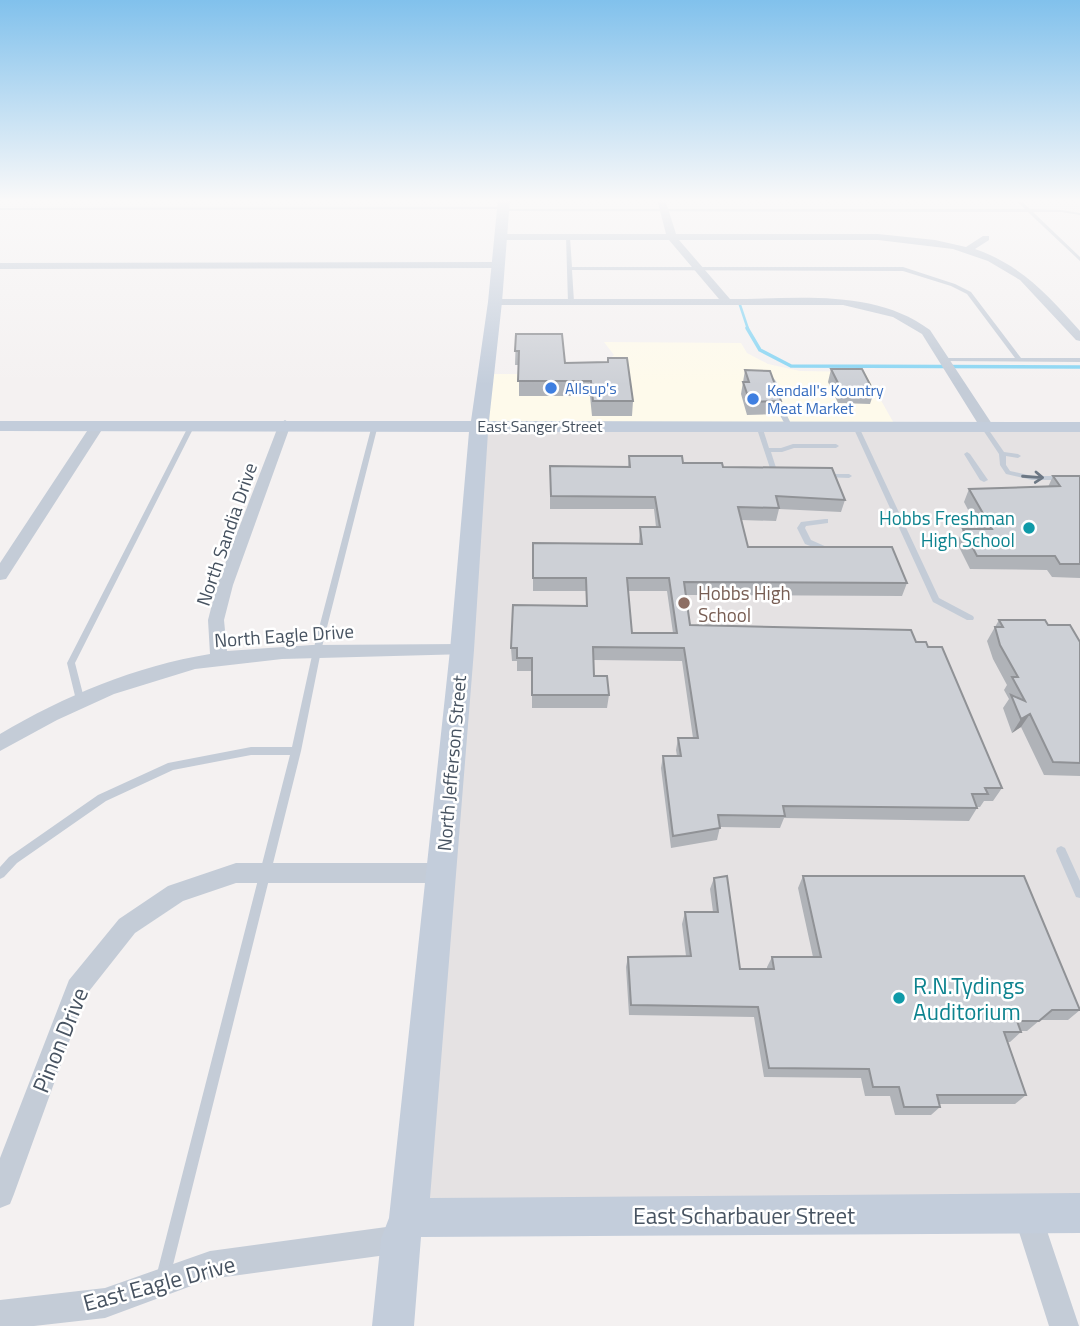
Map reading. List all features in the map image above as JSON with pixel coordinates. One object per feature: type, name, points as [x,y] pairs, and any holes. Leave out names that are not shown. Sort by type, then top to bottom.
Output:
[{"type":"street","name":"North Jefferson Street","points":[[393,1326],[462,650],[479,426],[498,261]]},
{"type":"street","points":[[693,261],[727,302]]},
{"type":"street","points":[[995,261],[1024,277],[1080,338]]},
{"type":"street","points":[[0,266],[498,265]]},
{"type":"street","points":[[495,302],[843,302],[893,307],[926,332],[985,427]]},
{"type":"street","points":[[0,575],[98,425]]},
{"type":"street","name":"North Sandia Drive","points":[[219,658],[216,620],[225,585],[285,425]]},
{"type":"street","name":"East Sanger Street","points":[[0,426],[1080,427]]},
{"type":"street","name":"North Eagle Drive","points":[[0,743],[80,702],[156,674],[219,658],[317,651],[462,650]]},
{"type":"street","name":"Pinon Drive","points":[[0,1195],[77,988],[127,926],[176,893],[236,873],[440,873]]},
{"type":"street","points":[[1027,1213],[1064,1326]]},
{"type":"street","name":"East Scharbauer Street","points":[[405,1228],[1080,1213]]},
{"type":"street","name":"East Eagle Drive","points":[[0,1315],[105,1303],[210,1265],[405,1228]]},
{"type":"lane","points":[[569,261],[571,302]]},
{"type":"lane","points":[[569,268],[903,269],[969,293],[1019,360]]},
{"type":"lane","points":[[947,365],[1019,360],[1080,360]]},
{"type":"lane","points":[[758,373],[774,380],[778,389],[778,402],[789,426]]},
{"type":"lane","points":[[80,702],[71,663],[192,425]]},
{"type":"lane","points":[[161,1282],[296,751],[317,651],[374,425]]},
{"type":"lane","points":[[759,426],[775,476],[783,476]]},
{"type":"lane","points":[[856,427],[936,600],[970,618]]},
{"type":"lane","points":[[985,427],[1002,454],[1004,469],[1015,476],[1080,478]]},
{"type":"lane","points":[[766,450],[782,450],[793,446],[836,446]]},
{"type":"lane","points":[[967,454],[984,480]]},
{"type":"lane","points":[[1002,454],[1018,456]]},
{"type":"lane","points":[[816,476],[849,476]]},
{"type":"lane","points":[[825,521],[804,524],[801,528],[804,539],[816,548],[835,550]]},
{"type":"lane","points":[[0,874],[13,860],[102,798],[171,766],[251,751],[296,751]]},
{"type":"lane","points":[[1061,851],[1080,893]]},
{"type":"shaded area","points":[[604,342],[741,343],[747,353],[768,364],[800,371],[865,372],[896,427],[479,426],[486,374],[591,374],[614,355]]},
{"type":"shaded area","points":[[479,426],[1080,427],[1080,1215],[409,1218]]},
{"type":"building","points":[[516,334],[562,334],[565,363],[608,362],[608,358],[627,358],[633,401],[593,401],[591,381],[518,381],[519,351],[515,351]]},
{"type":"building","points":[[831,369],[862,369],[874,392],[842,391]]},
{"type":"building","points":[[745,370],[770,371],[781,401],[750,402],[743,382],[749,382]]},
{"type":"building","points":[[629,456],[682,456],[683,463],[722,463],[723,467],[832,468],[845,500],[776,496],[779,508],[738,507],[748,547],[892,547],[907,583],[684,582],[690,625],[911,630],[916,642],[926,642],[928,647],[942,647],[1002,788],[985,788],[988,794],[972,794],[977,808],[783,806],[785,816],[718,815],[720,828],[673,836],[663,756],[681,756],[678,738],[698,738],[684,648],[593,647],[594,676],[607,676],[609,695],[532,695],[532,658],[517,658],[517,648],[511,648],[513,605],[587,606],[586,578],[533,578],[533,543],[642,544],[640,527],[660,527],[655,497],[551,496],[550,466],[630,467]],"holes":[[[627,578],[669,578],[677,633],[632,633]]]},
{"type":"building","name":"Hobbs Freshman High School","points":[[1053,476],[1080,476],[1080,564],[1060,564],[1055,556],[977,556],[963,529],[992,529],[969,489],[1060,486]]},
{"type":"building","points":[[999,620],[1045,620],[1048,625],[1070,625],[1080,642],[1080,763],[1053,762],[1030,714],[1021,719],[1011,695],[1025,701],[1012,677],[1018,677],[1000,645],[995,627],[1003,627]]},
{"type":"building","name":"R.N.Tydings Auditorium","points":[[727,876],[740,969],[774,969],[772,957],[821,957],[803,876],[1024,876],[1080,1010],[1052,1010],[1039,1021],[1017,1021],[1021,1032],[1004,1032],[1026,1095],[937,1095],[940,1107],[904,1107],[899,1087],[873,1087],[869,1069],[769,1068],[758,1007],[631,1005],[628,957],[691,956],[685,912],[718,912],[714,878]]},
{"type":"waterway","points":[[739,302],[748,329]]},
{"type":"waterway","points":[[747,328],[760,350],[791,366],[1080,367]]},
{"type":"place","name":"Allsup's","points":[[551,388]]},
{"type":"place","name":"Kendall's Kountry Meat Market","points":[[753,399]]},
{"type":"place","name":"Hobbs Freshman High School","points":[[1029,528]]},
{"type":"place","name":"Hobbs High School","points":[[684,603]]},
{"type":"place","name":"R.N.Tydings Auditorium","points":[[899,998]]}]
